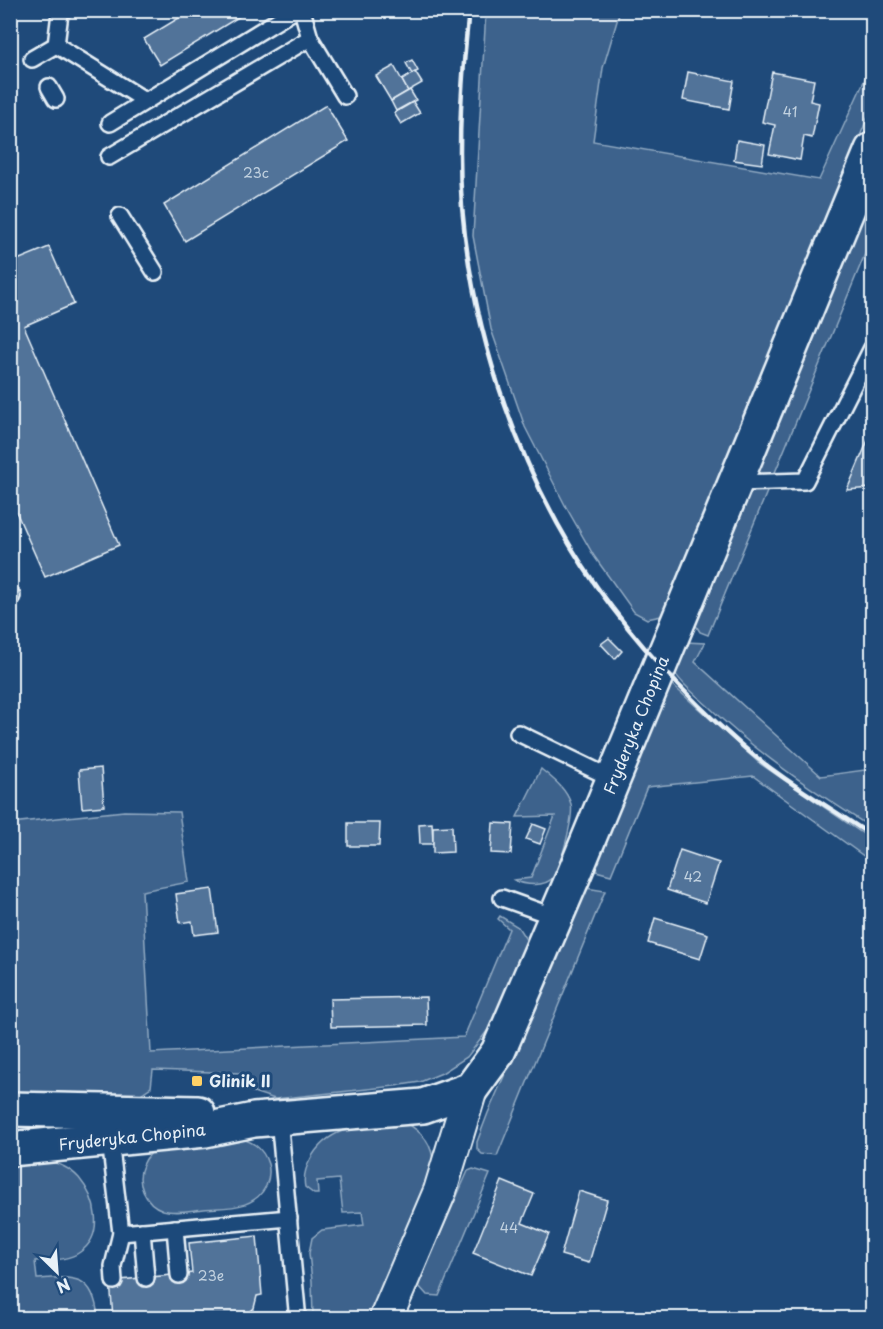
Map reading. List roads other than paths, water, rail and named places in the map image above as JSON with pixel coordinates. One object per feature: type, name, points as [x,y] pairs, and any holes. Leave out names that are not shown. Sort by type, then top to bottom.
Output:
[{"type":"street","name":"Fryderyka Chopina","points":[[10,1149],[205,1130],[266,1119],[423,1106],[471,1089],[498,1052],[873,150]]},
{"type":"street","points":[[386,1318],[440,1191],[471,1089]]},
{"type":"street","name":"Fryderyka Chopina","points":[[10,1109],[203,1113],[266,1119]]},
{"type":"lane","points":[[56,45],[60,13],[64,10]]},
{"type":"lane","points":[[110,123],[295,10]]},
{"type":"lane","points":[[302,10],[310,38],[345,96]]},
{"type":"lane","points":[[109,157],[310,38]]},
{"type":"lane","points":[[32,59],[56,45]]},
{"type":"lane","points":[[56,45],[146,101]]},
{"type":"lane","points":[[120,216],[155,272]]},
{"type":"lane","points":[[734,483],[805,481],[873,348]]},
{"type":"lane","points":[[518,733],[613,779]]},
{"type":"lane","points":[[502,898],[555,917]]},
{"type":"lane","points":[[266,1119],[288,1218],[297,1310],[295,1318]]},
{"type":"lane","points":[[110,1140],[121,1233],[113,1266],[114,1281]]},
{"type":"lane","points":[[121,1233],[288,1218]]},
{"type":"lane","points":[[175,1228],[179,1275]]},
{"type":"lane","points":[[142,1231],[146,1278]]},
{"type":"railway","points":[[469,10],[460,133],[462,207],[468,257],[477,306],[505,406],[545,500],[597,587],[646,650],[682,689],[755,756],[872,836]]},
{"type":"place","name":"Glinik II","points":[[197,1081]]}]
